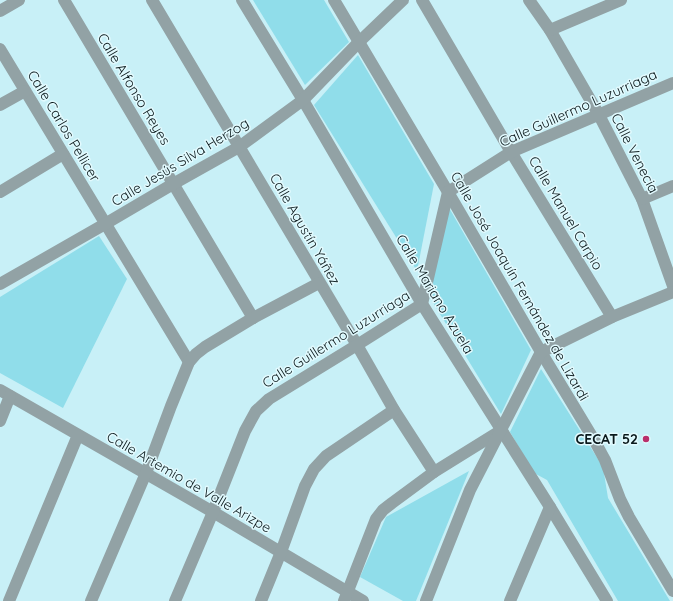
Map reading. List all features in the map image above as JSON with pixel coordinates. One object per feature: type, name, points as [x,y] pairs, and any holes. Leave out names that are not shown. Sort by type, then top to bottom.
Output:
[{"type":"street","points":[[0,11],[20,0]]},
{"type":"street","name":"Calle Alfonso Reyes","points":[[64,0],[253,318]]},
{"type":"street","name":"Calle Agustín Yáñez","points":[[152,0],[394,410],[434,472]]},
{"type":"street","name":"Calle Mariano Azuela","points":[[242,0],[303,100],[422,304],[550,507],[607,601]]},
{"type":"street","name":"Calle José Joaquín Fernández de Lizardi","points":[[334,0],[593,438],[605,460],[620,499],[629,517],[673,591]]},
{"type":"street","name":"Calle Jesús Silva Herzog","points":[[0,284],[239,147],[303,100],[358,42],[403,0]]},
{"type":"street","name":"Calle Manuel Carpio","points":[[422,0],[511,152],[612,317]]},
{"type":"street","name":"Calle Venecia","points":[[529,0],[550,30],[599,115],[642,199],[673,286]]},
{"type":"street","points":[[550,30],[621,0]]},
{"type":"street","name":"Calle Carlos Pellicer","points":[[0,49],[62,154],[189,362]]},
{"type":"street","name":"Calle Guillermo Luzurriaga","points":[[175,601],[213,512],[245,430],[256,411],[268,399],[422,304],[448,192],[511,152],[673,83]]},
{"type":"street","points":[[0,106],[25,91]]},
{"type":"street","points":[[0,192],[62,154]]},
{"type":"street","points":[[642,199],[673,186]]},
{"type":"street","points":[[91,601],[146,473],[189,362],[205,347],[253,318],[319,283]]},
{"type":"street","points":[[426,601],[470,490],[541,352],[612,317],[673,292]]},
{"type":"street","points":[[0,420],[5,393]]},
{"type":"street","name":"Calle Artemio de Valle Arizpe","points":[[5,393],[281,552],[346,597],[363,601]]},
{"type":"street","points":[[261,601],[305,486],[314,469],[326,456],[394,410]]},
{"type":"street","points":[[346,597],[376,519],[383,510],[434,472],[501,430]]},
{"type":"street","points":[[9,601],[78,435]]},
{"type":"street","points":[[514,598],[550,507]]},
{"type":"shaded area","points":[[253,0],[324,0],[349,42],[305,85]]},
{"type":"shaded area","points":[[358,55],[434,184],[417,271],[314,105]]},
{"type":"shaded area","points":[[448,206],[531,350],[501,414],[429,296]]},
{"type":"shaded area","points":[[99,236],[127,279],[63,408],[0,373],[0,297]]},
{"type":"shaded area","points":[[541,369],[603,467],[608,498],[670,601],[618,601],[547,480],[534,473],[510,432]]},
{"type":"shaded area","points":[[469,471],[416,601],[403,601],[360,577],[386,517]]},
{"type":"place","name":"CECAT 52","points":[[646,439]]}]
